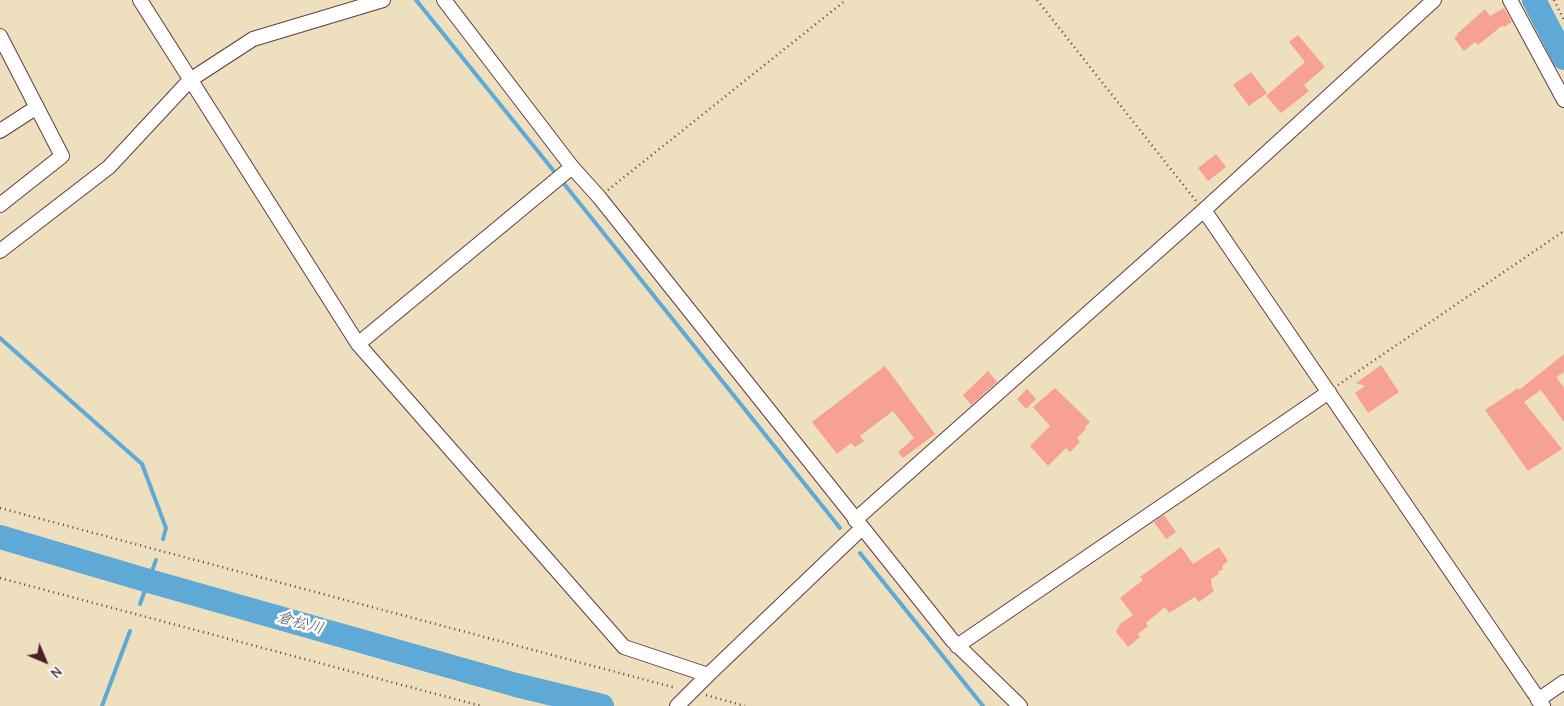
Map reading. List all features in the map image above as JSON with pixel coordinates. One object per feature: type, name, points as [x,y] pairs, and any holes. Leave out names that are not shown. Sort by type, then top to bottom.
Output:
[{"type":"street","points":[[140,0],[358,344],[624,647],[708,675]]},
{"type":"street","points":[[0,251],[109,167],[190,80],[253,39],[383,0]]},
{"type":"street","points":[[444,0],[569,170],[599,197],[957,646],[1020,706]]},
{"type":"street","points":[[677,706],[858,524],[1434,0]]},
{"type":"street","points":[[1510,0],[1564,100]]},
{"type":"street","points":[[0,36],[62,156],[0,205]]},
{"type":"street","points":[[0,131],[37,107]]},
{"type":"street","points":[[358,344],[569,170]]},
{"type":"street","points":[[1204,210],[1540,703],[1564,682]]},
{"type":"street","points":[[957,646],[1328,392]]},
{"type":"path","points":[[599,197],[846,0]]},
{"type":"path","points":[[1037,0],[1204,210]]},
{"type":"path","points":[[1554,0],[1564,20]]},
{"type":"path","points":[[1328,392],[1564,231]]},
{"type":"path","points":[[0,508],[745,706]]},
{"type":"path","points":[[0,578],[481,706]]},
{"type":"building","points":[[1504,8],[1512,22],[1504,27],[1503,25],[1478,45],[1475,42],[1464,51],[1454,38],[1457,34],[1485,9],[1490,16]]},
{"type":"building","points":[[1298,35],[1325,67],[1304,85],[1309,91],[1281,113],[1266,96],[1305,62],[1289,42]]},
{"type":"building","points":[[1251,72],[1267,93],[1249,106],[1233,85]]},
{"type":"building","points":[[1216,154],[1226,167],[1208,181],[1198,168]]},
{"type":"building","points":[[1564,354],[1564,372],[1556,377],[1564,388],[1564,422],[1541,390],[1524,402],[1562,449],[1528,471],[1485,410],[1518,388],[1519,390]]},
{"type":"building","points":[[1381,365],[1399,392],[1368,413],[1355,393],[1365,386],[1356,383]]},
{"type":"building","points":[[885,366],[935,434],[903,458],[898,452],[914,438],[893,411],[860,436],[864,441],[855,447],[851,443],[837,454],[812,422]]},
{"type":"building","points":[[988,371],[997,382],[971,405],[963,395]]},
{"type":"building","points":[[1055,388],[1090,422],[1077,438],[1080,442],[1070,452],[1066,448],[1048,466],[1030,446],[1050,426],[1033,407]]},
{"type":"building","points":[[1027,389],[1036,399],[1026,409],[1017,399]]},
{"type":"building","points":[[1164,515],[1176,532],[1166,539],[1154,522]]},
{"type":"building","points":[[1181,547],[1193,564],[1219,547],[1228,561],[1222,566],[1223,569],[1218,572],[1219,574],[1211,579],[1214,591],[1199,602],[1195,597],[1169,613],[1165,607],[1146,623],[1148,626],[1138,634],[1140,637],[1128,647],[1116,632],[1120,624],[1133,615],[1120,598],[1143,580],[1140,577]]},
{"type":"waterway","points":[[416,0],[557,175]]},
{"type":"waterway","points":[[1534,0],[1564,58]]},
{"type":"waterway","points":[[561,180],[840,528]]},
{"type":"waterway","points":[[0,338],[142,464],[166,528],[163,539]]},
{"type":"waterway","name":"倉松川","points":[[0,537],[516,685],[602,706]]},
{"type":"waterway","points":[[860,553],[983,706]]},
{"type":"waterway","name":"倉松川","points":[[140,604],[156,560]]},
{"type":"waterway","points":[[102,706],[130,631]]}]
